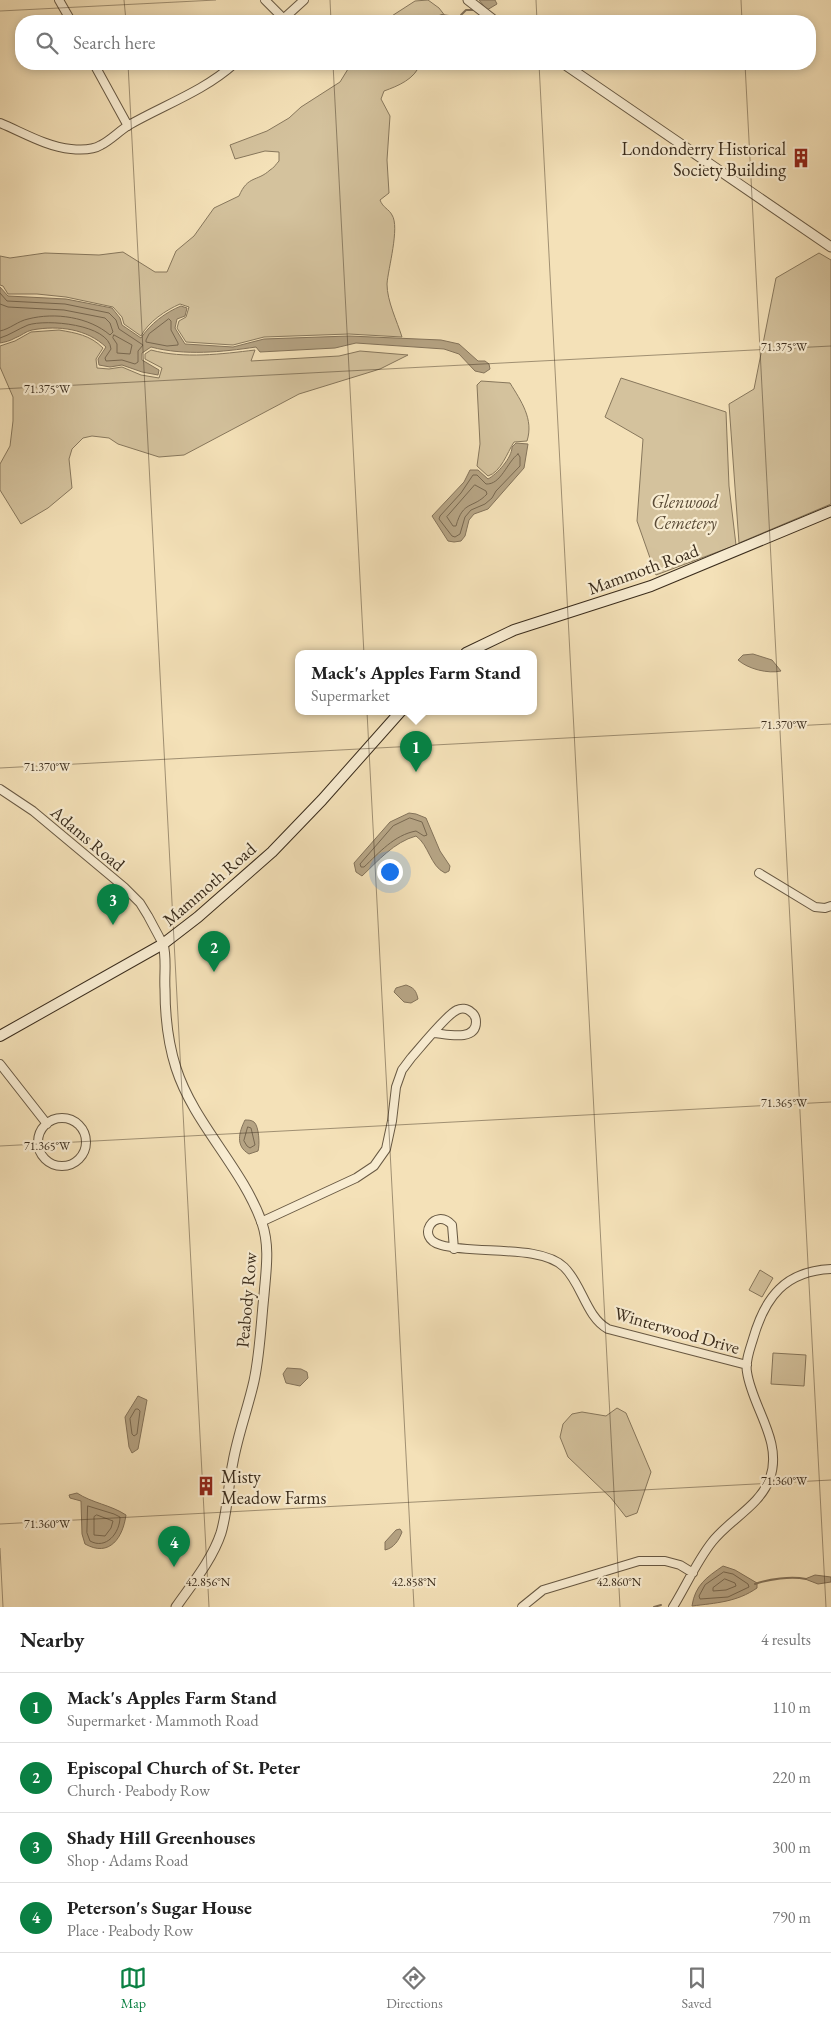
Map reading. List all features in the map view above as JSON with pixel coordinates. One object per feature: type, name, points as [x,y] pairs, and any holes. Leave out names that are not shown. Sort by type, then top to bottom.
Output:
[{"type":"main road","name":"Mammoth Road","points":[[472,650],[514,630],[651,586],[831,512]]},
{"type":"main road","name":"Mammoth Road","points":[[0,1036],[163,944],[198,917],[272,852],[322,800],[397,715]]},
{"type":"street","points":[[59,0],[68,15]]},
{"type":"street","points":[[266,0],[278,15]]},
{"type":"street","points":[[288,15],[304,0]]},
{"type":"street","points":[[468,0],[487,15]]},
{"type":"street","points":[[97,70],[128,126]]},
{"type":"street","points":[[0,123],[57,146],[71,149],[93,148],[102,145],[128,126],[201,88],[226,70]]},
{"type":"street","points":[[573,70],[831,247]]},
{"type":"street","name":"Adams Road","points":[[0,789],[33,811],[124,887],[140,904],[163,944]]},
{"type":"street","points":[[759,873],[815,907],[825,908],[831,906]]},
{"type":"street","name":"Peabody Row","points":[[163,944],[170,1048],[176,1069],[192,1102],[244,1187],[261,1222],[266,1237],[267,1264],[259,1351],[233,1463],[226,1513],[215,1547],[176,1607]]},
{"type":"street","points":[[261,1222],[356,1178],[374,1166],[383,1155],[388,1142],[396,1087],[402,1070],[434,1033],[458,1010],[466,1009],[476,1018],[475,1027],[469,1034],[434,1033]]},
{"type":"street","points":[[0,1064],[46,1124]]},
{"type":"street","points":[[63,1118],[72,1120],[80,1126],[86,1142],[84,1151],[79,1158],[71,1164],[62,1166],[52,1164],[45,1158],[40,1150],[38,1140],[46,1124],[54,1119],[63,1118]]},
{"type":"street","name":"Winterwood Drive","points":[[454,1249],[531,1253],[546,1256],[565,1268],[600,1323],[608,1329],[746,1365]]},
{"type":"street","points":[[673,1607],[704,1553],[719,1534],[760,1497],[771,1475],[772,1447],[748,1378],[746,1365],[759,1320],[773,1295],[786,1283],[800,1275],[831,1269]]},
{"type":"street","points":[[522,1607],[543,1590],[639,1561],[665,1561],[680,1565],[693,1573]]},
{"type":"green space","points":[[428,0],[439,8],[444,15],[393,15],[415,1]]},
{"type":"green space","points":[[347,70],[417,70],[410,78],[384,91],[381,99],[390,116],[387,160],[389,193],[380,200],[392,215],[395,229],[387,291],[402,337],[349,334],[264,337],[233,345],[186,342],[177,328],[179,321],[186,317],[189,307],[180,304],[158,317],[141,336],[124,324],[122,317],[113,307],[66,297],[8,294],[3,286],[0,285],[0,256],[10,258],[45,253],[99,255],[123,252],[155,272],[167,272],[176,251],[194,236],[214,208],[239,196],[242,189],[249,182],[265,174],[279,161],[279,152],[265,151],[235,159],[230,145],[267,131],[340,82]]},
{"type":"green space","points":[[819,253],[831,260],[831,504],[739,543],[729,404],[754,389],[776,278]]},
{"type":"green space","points":[[59,330],[88,337],[103,348],[96,359],[97,368],[122,367],[141,375],[159,378],[162,368],[145,359],[145,354],[151,350],[190,355],[255,350],[251,361],[339,356],[360,351],[408,355],[380,369],[299,394],[184,455],[159,457],[118,444],[109,438],[92,436],[83,438],[72,449],[69,459],[72,488],[48,508],[21,524],[0,490],[0,464],[10,446],[13,397],[0,367],[0,346],[15,341],[31,332]]},
{"type":"green space","name":"Glenwood Cemetery","points":[[621,378],[726,412],[729,486],[736,545],[656,575],[637,521],[643,439],[605,417]]},
{"type":"green space","points":[[481,381],[510,383],[525,411],[529,425],[527,441],[514,442],[497,471],[488,476],[477,466],[480,444],[477,385]]},
{"type":"green space","points":[[760,1270],[773,1278],[762,1297],[749,1290]]},
{"type":"green space","points":[[773,1353],[806,1355],[804,1386],[771,1384]]},
{"type":"green space","points":[[617,1408],[626,1413],[651,1472],[637,1513],[626,1517],[611,1498],[568,1457],[560,1437],[563,1424],[572,1414],[582,1412],[606,1416]]},
{"type":"water","points":[[479,0],[495,0],[497,4],[487,10]]},
{"type":"water","points":[[0,287],[8,296],[66,299],[112,308],[120,318],[122,325],[141,338],[159,319],[181,306],[187,308],[185,316],[177,319],[175,328],[185,344],[233,347],[264,339],[349,336],[441,340],[459,344],[478,361],[485,361],[489,364],[490,369],[484,373],[475,371],[459,354],[444,349],[356,343],[335,348],[260,352],[256,347],[217,352],[177,352],[151,347],[142,353],[142,360],[159,370],[158,375],[122,365],[110,367],[99,365],[98,359],[106,347],[90,336],[72,330],[52,328],[32,330],[0,343]]},
{"type":"water","points":[[516,443],[528,444],[524,468],[488,509],[474,514],[469,520],[465,536],[461,541],[448,541],[432,516],[464,482],[470,470],[478,470],[488,479],[496,473],[510,456],[512,447]]},
{"type":"water","points":[[753,654],[772,660],[781,671],[758,670],[738,660],[743,655]]},
{"type":"water","points":[[409,813],[426,818],[440,851],[450,866],[449,871],[445,873],[436,866],[424,845],[416,836],[393,847],[362,876],[356,872],[354,863],[390,822]]},
{"type":"water","points":[[406,985],[414,990],[418,999],[411,1003],[404,1002],[394,992],[396,988]]},
{"type":"water","points":[[245,1120],[250,1120],[256,1124],[259,1136],[258,1151],[249,1154],[240,1143],[241,1129]]},
{"type":"water","points":[[287,1368],[301,1369],[307,1372],[308,1378],[300,1386],[286,1383],[283,1374]]},
{"type":"water","points":[[138,1396],[147,1400],[138,1449],[132,1453],[129,1447],[125,1417]]},
{"type":"water","points":[[77,1493],[126,1515],[122,1531],[114,1543],[108,1547],[94,1548],[85,1544],[82,1534],[81,1501],[70,1498],[69,1495]]},
{"type":"water","points":[[400,1529],[402,1532],[398,1541],[394,1546],[385,1550],[385,1542],[396,1530]]},
{"type":"water","points":[[723,1566],[735,1570],[757,1583],[757,1588],[734,1599],[692,1606],[699,1587],[707,1578]]},
{"type":"water","points":[[815,1575],[831,1577],[831,1582],[818,1584],[805,1579]]},
{"type":"waterway","points":[[461,15],[466,10],[473,10]]},
{"type":"waterway","points":[[755,1584],[780,1579],[806,1579]]},
{"type":"waterway","points":[[654,1607],[661,1605]]},
{"type":"place","name":"Londonderry Historical Society Building","points":[[801,158]]},
{"type":"place","name":"Mack's Apples Farm Stand","points":[[416,772]]},
{"type":"place","name":"Shady Hill Greenhouses","points":[[113,925]]},
{"type":"place","name":"Episcopal Church of St. Peter","points":[[214,972]]},
{"type":"place","name":"Misty Meadow Farms","points":[[206,1486]]},
{"type":"place","name":"Peterson's Sugar House","points":[[174,1567]]}]
